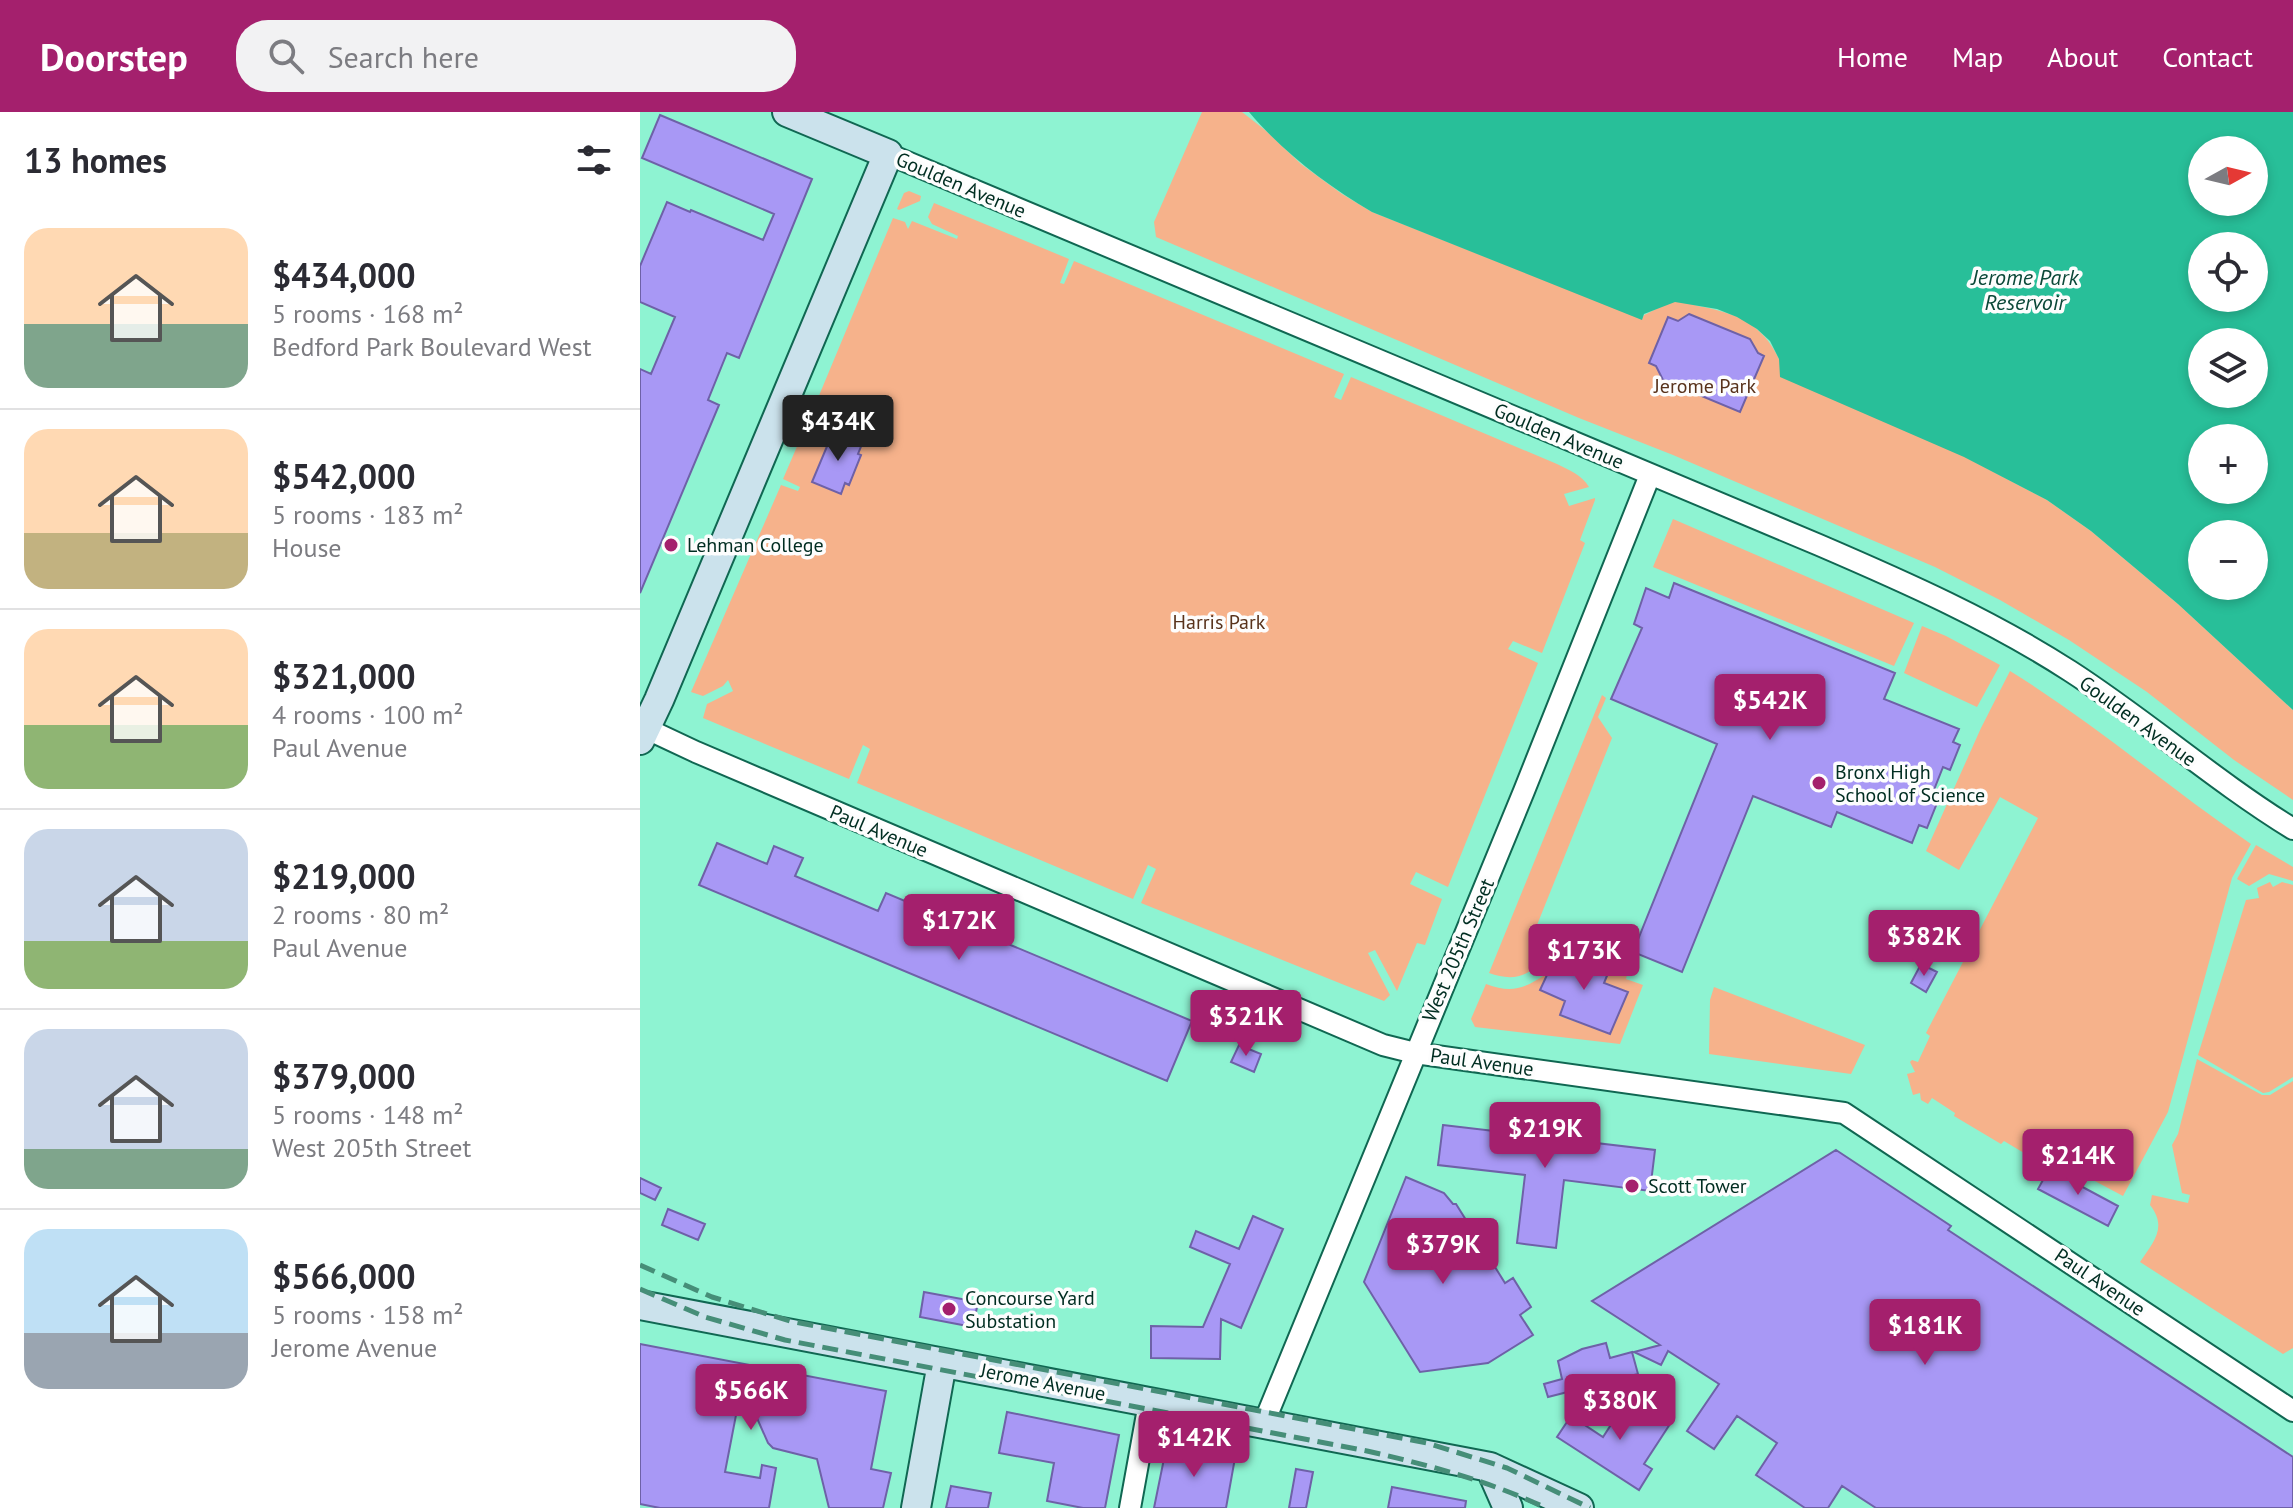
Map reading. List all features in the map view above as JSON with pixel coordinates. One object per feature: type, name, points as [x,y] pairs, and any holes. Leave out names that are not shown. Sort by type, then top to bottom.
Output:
[{"type":"main road","name":"Goulden Avenue","points":[[787,112],[888,154]]},
{"type":"main road","points":[[642,734],[888,154]]},
{"type":"main road","name":"Jerome Avenue","points":[[640,1305],[1490,1467],[1579,1508]]},
{"type":"main road","points":[[916,1508],[942,1363]]},
{"type":"main road","points":[[1490,1467],[1508,1508]]},
{"type":"street","name":"Goulden Avenue","points":[[888,154],[1902,581],[2006,633],[2070,671],[2225,785],[2293,829]]},
{"type":"street","name":"West 205th Street","points":[[1263,1425],[1524,791],[1650,475]]},
{"type":"street","name":"Paul Avenue","points":[[642,734],[707,757],[1369,1040],[1415,1053],[1844,1113],[2293,1411]]},
{"type":"street","points":[[1130,1508],[1149,1403]]},
{"type":"green space","name":"Jerome Park","points":[[1202,112],[1242,112],[1301,164],[1372,212],[1642,319],[1666,304],[1676,302],[1736,316],[1765,337],[1779,359],[2047,500],[2091,531],[2178,604],[2293,710],[2293,800],[2234,760],[2147,692],[2069,640],[1935,567],[1156,237],[1154,222]]},
{"type":"green space","points":[[909,191],[921,196],[920,201],[897,209],[904,193]]},
{"type":"green space","name":"Harris Park","points":[[934,203],[1069,259],[1060,283],[1064,284],[1074,261],[1344,374],[1334,397],[1341,400],[1351,377],[1557,464],[1579,476],[1589,487],[1564,494],[1569,506],[1595,500],[1580,540],[1585,543],[1542,653],[1513,641],[1508,649],[1538,663],[1448,887],[1416,872],[1410,884],[1442,899],[1425,945],[1417,943],[1397,991],[1375,950],[1368,953],[1390,995],[1384,1001],[1141,903],[1156,869],[1148,865],[1133,899],[857,783],[870,749],[863,745],[849,779],[703,718],[707,704],[733,691],[728,680],[703,696],[691,692],[781,485],[798,491],[800,487],[783,479],[811,414],[827,421],[829,417],[813,410],[893,218],[905,222],[908,229],[912,221],[957,239],[958,236],[932,224],[928,217]]},
{"type":"green space","points":[[1673,519],[1914,623],[1894,666],[1653,567]]},
{"type":"green space","points":[[1922,626],[2000,665],[1977,707],[1904,673]]},
{"type":"green space","points":[[2010,671],[2072,712],[2251,844],[2232,878],[2168,1112],[2123,1196],[2061,1163],[2024,1157],[2024,1153],[2004,1141],[2001,1144],[1954,1116],[1955,1113],[1932,1098],[1928,1104],[1921,1100],[1920,1093],[1913,1095],[1907,1074],[1915,1072],[1910,1062],[1918,1062],[1930,1036],[1926,1033],[2038,818],[2000,797],[1959,870],[1926,851]]},
{"type":"green space","points":[[1602,695],[1606,698],[1598,717],[1612,738],[1529,945],[1544,951],[1535,967],[1522,975],[1506,977],[1489,973]]},
{"type":"green space","points":[[2256,845],[2293,867],[2293,881],[2269,874],[2249,886],[2237,879]]},
{"type":"green space","points":[[2270,882],[2273,887],[2282,882],[2293,885],[2293,1077],[2263,1093],[2198,1055],[2246,900],[2259,898],[2257,888]]},
{"type":"green space","points":[[1610,969],[1643,985],[1620,1044],[1475,1027],[1471,1019],[1486,984],[1504,989],[1518,988],[1548,973],[1540,990],[1565,1001],[1560,1016],[1610,1034],[1628,993],[1604,983]]},
{"type":"green space","points":[[1714,987],[1865,1045],[1851,1074],[1709,1054],[1710,1000]]},
{"type":"green space","points":[[2197,1059],[2262,1095],[2270,1095],[2293,1081],[2293,1348],[2283,1354],[2140,1262],[2157,1235],[2158,1221],[2150,1205],[2152,1195],[2188,1203],[2190,1195],[2182,1193],[2172,1145],[2178,1134]]},
{"type":"water","name":"Jerome Park Reservoir","points":[[1249,112],[2293,112],[2293,710],[2178,604],[2091,531],[2047,500],[1964,457],[1780,377],[1779,359],[1770,341],[1737,317],[1717,309],[1675,302],[1644,314],[1642,320],[1372,212],[1306,167]]},
{"type":"building","points":[[660,115],[812,179],[739,358],[727,353],[708,400],[719,405],[640,593],[640,369],[651,374],[675,317],[640,302],[640,266],[667,202],[763,240],[774,214],[642,158]]},
{"type":"building","points":[[1689,314],[1750,339],[1758,353],[1764,356],[1740,412],[1663,380],[1656,366],[1649,363],[1668,317],[1678,321]]},
{"type":"building","points":[[833,432],[862,444],[849,485],[845,483],[841,494],[812,482]]},
{"type":"building","name":"Bronx High School of Science","points":[[1674,583],[1895,673],[1884,699],[1959,729],[1953,742],[1960,745],[1950,770],[1943,767],[1930,800],[1937,803],[1927,828],[1919,825],[1912,843],[1837,812],[1831,827],[1753,796],[1682,972],[1633,952],[1717,744],[1611,699],[1642,628],[1634,624],[1646,588],[1669,598]]},
{"type":"building","points":[[717,843],[767,864],[774,846],[803,858],[795,876],[878,911],[886,893],[929,911],[922,929],[950,941],[958,923],[1192,1021],[1167,1081],[699,885]]},
{"type":"building","points":[[1559,949],[1609,971],[1604,983],[1628,992],[1610,1034],[1560,1015],[1565,1001],[1540,990]]},
{"type":"building","points":[[1921,964],[1937,972],[1926,992],[1911,983]]},
{"type":"building","points":[[1239,1045],[1261,1054],[1254,1072],[1231,1062]]},
{"type":"building","name":"Scott Tower","points":[[1443,1125],[1655,1150],[1650,1191],[1564,1180],[1556,1248],[1517,1243],[1525,1175],[1438,1165]]},
{"type":"building","points":[[1836,1150],[1951,1226],[1948,1230],[2293,1457],[2293,1508],[1876,1508],[1842,1486],[1828,1508],[1805,1508],[1756,1475],[1777,1443],[1737,1416],[1714,1449],[1687,1431],[1719,1384],[1668,1351],[1661,1365],[1634,1352],[1660,1345],[1592,1301]]},
{"type":"building","points":[[2049,1169],[2118,1206],[2108,1226],[2038,1189]]},
{"type":"building","points":[[1406,1177],[1444,1193],[1456,1204],[1471,1228],[1470,1233],[1478,1247],[1483,1248],[1505,1283],[1513,1278],[1531,1307],[1520,1315],[1533,1335],[1488,1363],[1420,1372],[1364,1282]]},
{"type":"building","points":[[640,1178],[661,1188],[655,1200],[640,1193]]},
{"type":"building","points":[[668,1209],[705,1224],[698,1240],[662,1225]]},
{"type":"building","points":[[1253,1216],[1283,1229],[1241,1328],[1221,1319],[1220,1359],[1151,1358],[1151,1326],[1203,1327],[1230,1264],[1190,1247],[1196,1231],[1239,1249]]},
{"type":"building","name":"Concourse Yard Substation","points":[[924,1292],[978,1302],[973,1327],[920,1317]]},
{"type":"building","points":[[1606,1343],[1610,1358],[1632,1352],[1638,1374],[1548,1397],[1544,1384],[1562,1379],[1558,1361],[1582,1349]]},
{"type":"building","points":[[640,1344],[886,1391],[871,1469],[891,1473],[883,1508],[829,1508],[817,1459],[773,1448],[768,1443],[742,1384],[725,1472],[760,1478],[762,1465],[776,1468],[769,1508],[660,1508],[640,1504]]},
{"type":"building","points":[[1629,1397],[1670,1424],[1644,1464],[1652,1469],[1639,1490],[1557,1437],[1571,1416],[1603,1437]]},
{"type":"building","points":[[1007,1412],[1119,1435],[1105,1508],[1083,1508],[1047,1501],[1054,1463],[999,1453]]},
{"type":"building","points":[[1167,1444],[1235,1458],[1226,1508],[1154,1508]]},
{"type":"building","points":[[1296,1469],[1313,1472],[1306,1508],[1289,1508]]},
{"type":"building","points":[[951,1486],[991,1493],[988,1508],[946,1508]]},
{"type":"building","points":[[1392,1487],[1466,1501],[1465,1508],[1388,1508]]},
{"type":"railway","points":[[640,1265],[712,1297],[790,1321],[1427,1443],[1507,1468],[1590,1508]]},
{"type":"railway","points":[[640,1289],[705,1317],[785,1340],[1367,1451],[1458,1475],[1546,1508]]},
{"type":"place","name":"Lehman College","points":[[671,545]]},
{"type":"place","name":"Bronx High School of Science","points":[[1819,783]]},
{"type":"place","name":"Scott Tower","points":[[1632,1186]]},
{"type":"place","name":"Concourse Yard Substation","points":[[949,1309]]}]
